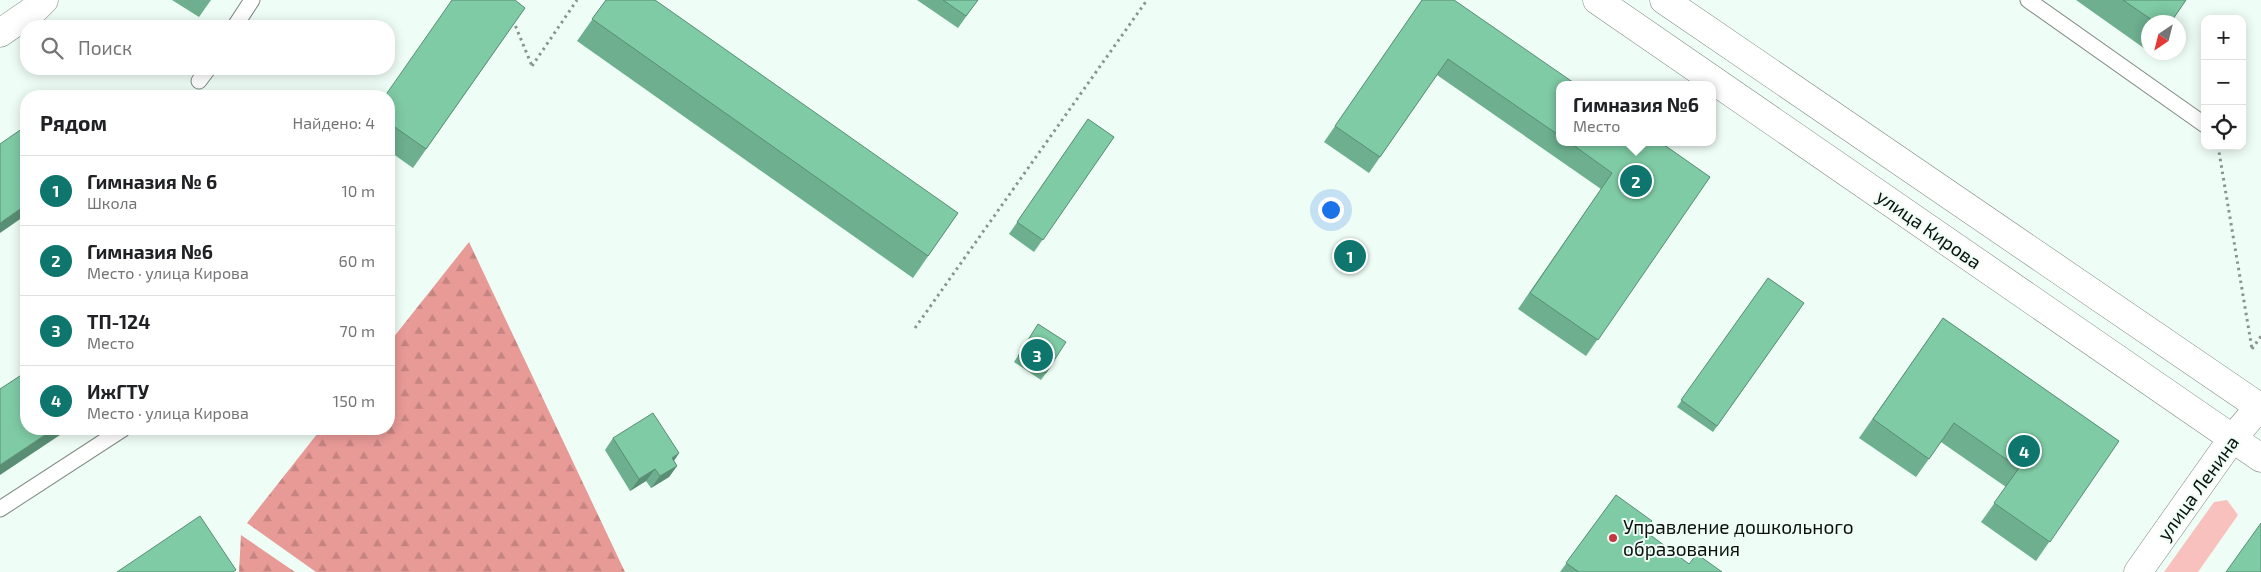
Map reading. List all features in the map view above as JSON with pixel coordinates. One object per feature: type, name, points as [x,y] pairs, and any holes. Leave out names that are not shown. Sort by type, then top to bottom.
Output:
[{"type":"main road","points":[[0,33],[35,9],[44,0]]},
{"type":"main road","name":"улица Кирова","points":[[1597,0],[1714,81]]},
{"type":"main road","name":"улица Кирова","points":[[1664,0],[2261,406]]},
{"type":"main road","name":"улица Кирова","points":[[1716,82],[2261,458]]},
{"type":"main road","name":"улица Ленина","points":[[2138,572],[2232,438],[2261,406]]},
{"type":"lane","points":[[239,20],[252,0]]},
{"type":"lane","points":[[2028,0],[2201,122]]},
{"type":"lane","points":[[0,509],[114,435]]},
{"type":"path","points":[[511,16],[532,66],[577,0]]},
{"type":"path","points":[[915,328],[1147,0]]},
{"type":"path","points":[[2219,150],[2252,349],[2261,336]]},
{"type":"shaded area","points":[[2227,500],[2238,515],[2198,572],[2164,572],[2214,502]]},
{"type":"green space","points":[[469,242],[625,572],[316,572],[247,523],[316,435],[395,435],[395,335]]},
{"type":"green space","points":[[241,535],[295,572],[239,572]]},
{"type":"building","points":[[452,0],[515,0],[525,8],[426,149],[395,127],[395,90],[389,90]]},
{"type":"building","points":[[606,0],[655,0],[958,213],[928,256],[592,19]]},
{"type":"building","points":[[943,0],[978,0],[966,16]]},
{"type":"building","points":[[1422,0],[1454,0],[1571,81],[1556,81],[1556,133],[1448,59],[1380,157],[1335,126]]},
{"type":"building","points":[[2123,0],[2186,0],[2176,15],[2145,15]]},
{"type":"building","points":[[1088,119],[1114,137],[1043,240],[1017,222]]},
{"type":"building","points":[[20,130],[20,209],[0,223],[0,144]]},
{"type":"building","points":[[1575,146],[1666,146],[1710,177],[1598,340],[1530,293],[1612,173]]},
{"type":"building","points":[[1768,278],[1804,303],[1717,426],[1681,400]]},
{"type":"building","points":[[1943,318],[2119,441],[2050,542],[1994,503],[2019,468],[1954,423],[1929,459],[1873,419]]},
{"type":"building","points":[[1038,324],[1066,342],[1046,373],[1018,356]]},
{"type":"building","points":[[20,376],[20,435],[45,435],[0,465],[0,389]]},
{"type":"building","points":[[653,413],[679,453],[672,458],[677,466],[660,476],[655,469],[639,479],[613,438]]},
{"type":"building","name":"Управление дошкольного образования","points":[[1616,495],[1652,521],[1645,531],[1689,564],[1697,554],[1722,572],[1579,572],[1566,563]]},
{"type":"building","points":[[200,516],[236,570],[233,572],[117,572]]},
{"type":"building","points":[[2261,523],[2261,572],[2226,572]]},
{"type":"place","name":"Гимназия №6","points":[[1636,181]]},
{"type":"place","name":"Гимназия № 6","points":[[1350,256]]},
{"type":"place","name":"ТП-124","points":[[1037,355]]},
{"type":"place","name":"ИжГТУ","points":[[2024,451]]},
{"type":"place","name":"Управление дошкольного образования","points":[[1613,538]]}]
